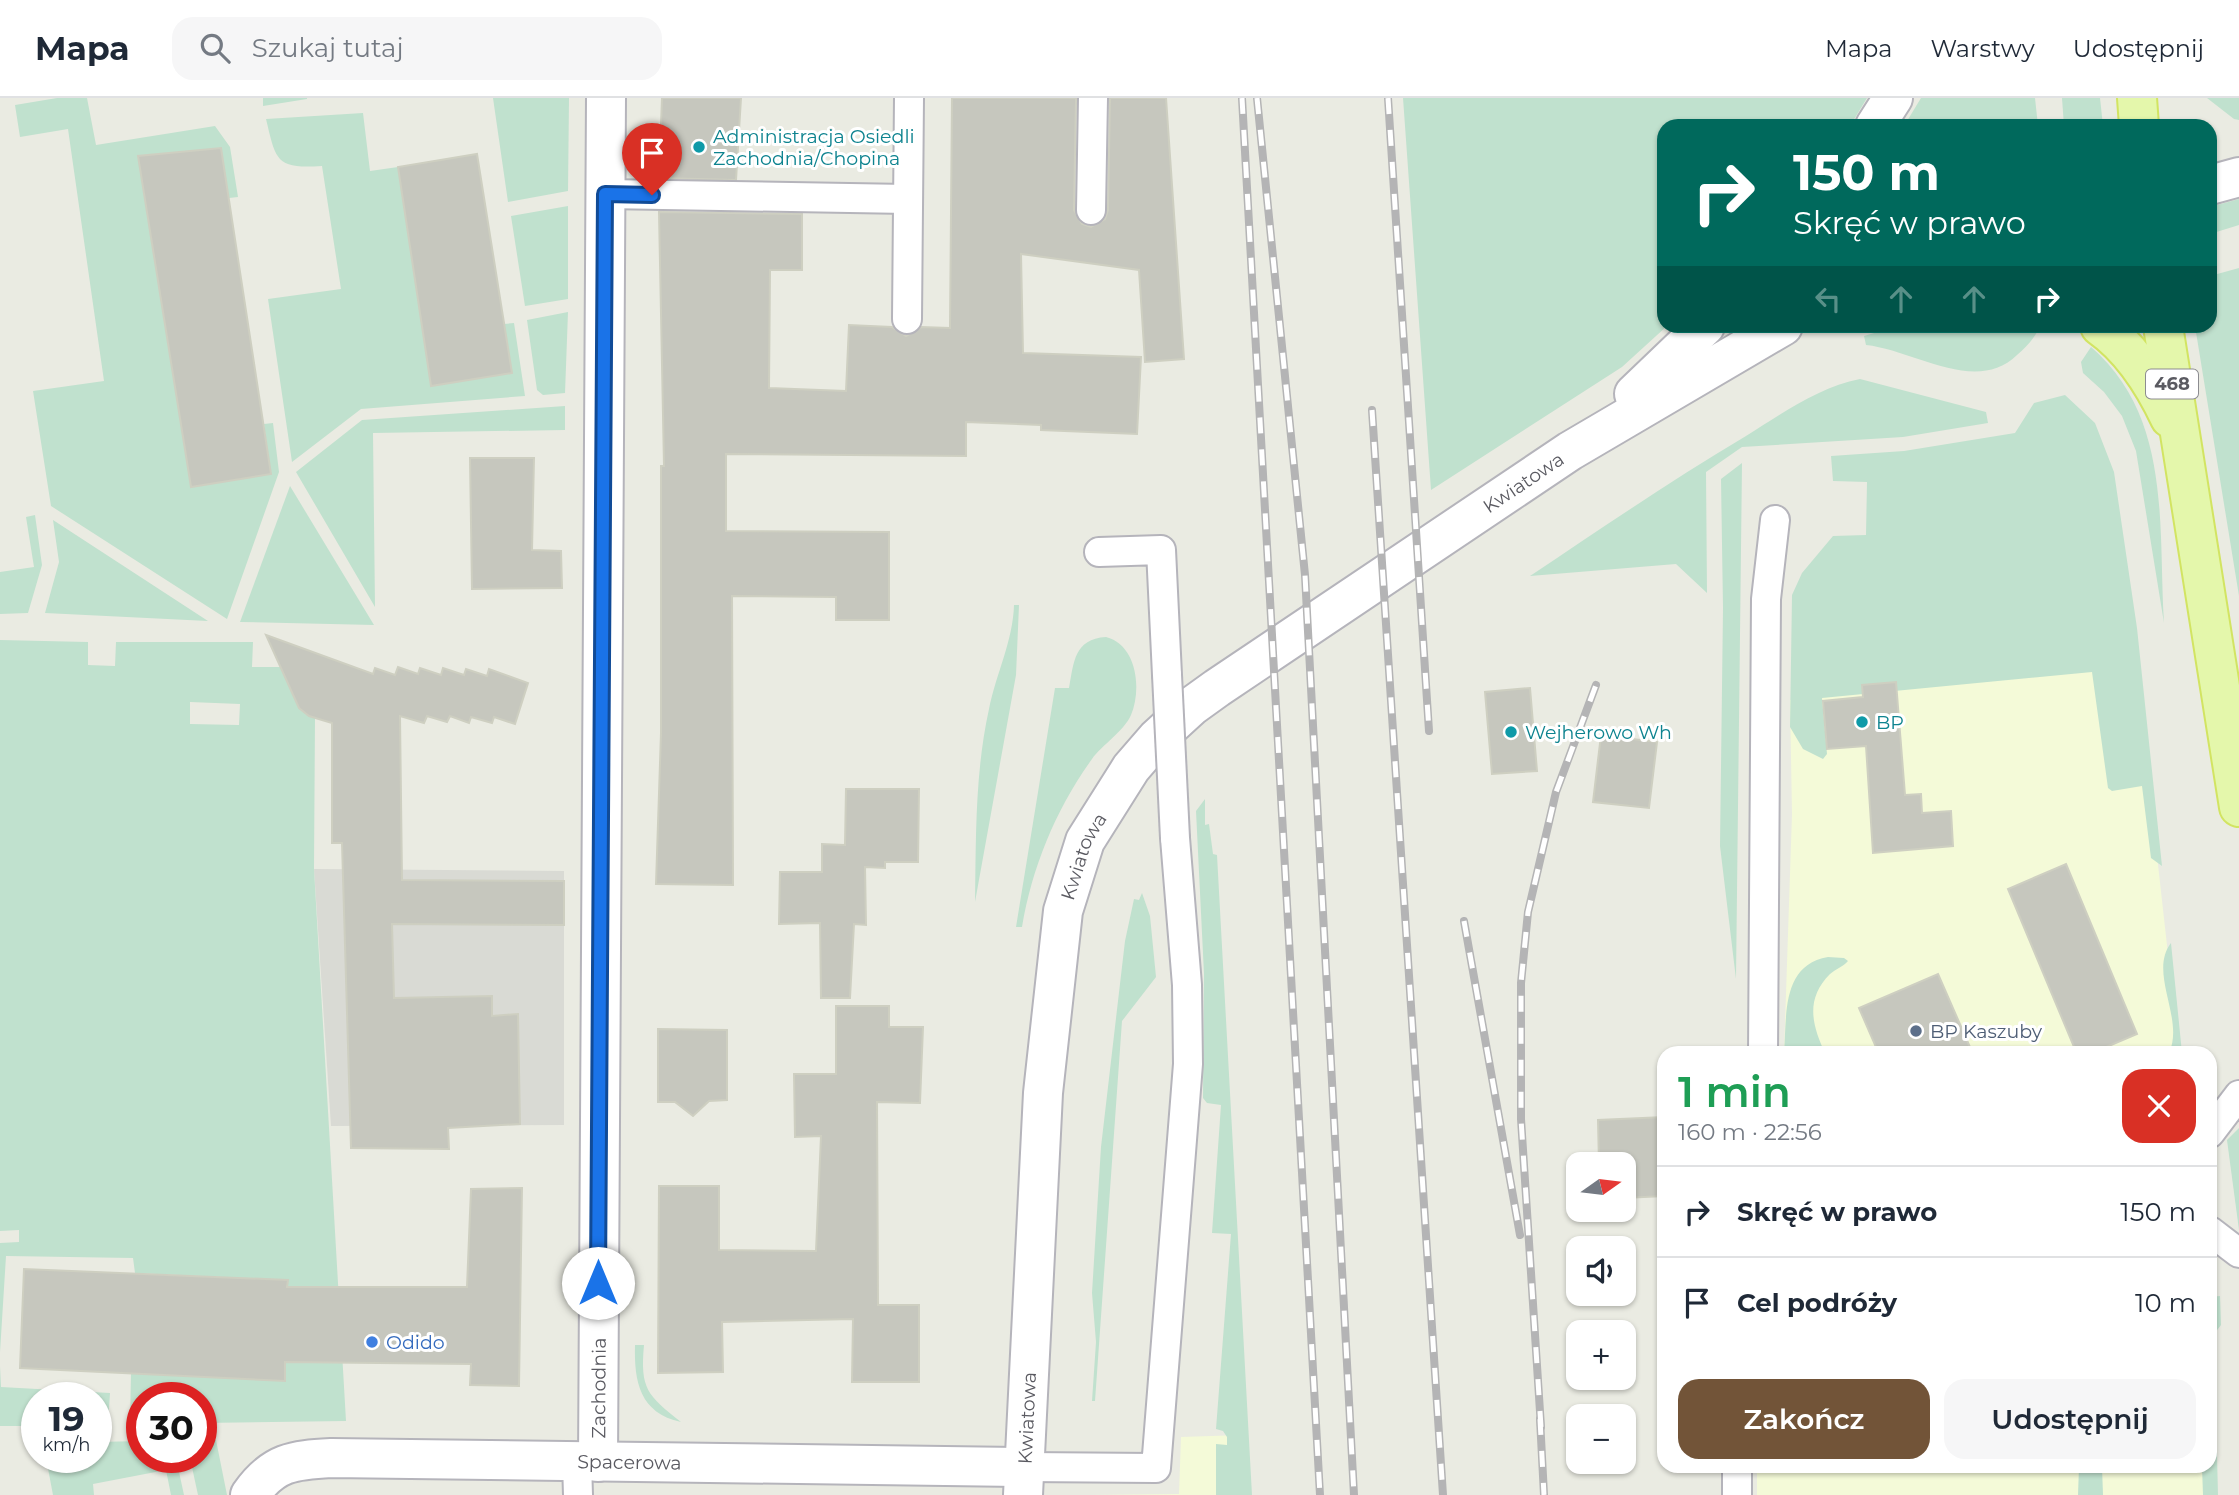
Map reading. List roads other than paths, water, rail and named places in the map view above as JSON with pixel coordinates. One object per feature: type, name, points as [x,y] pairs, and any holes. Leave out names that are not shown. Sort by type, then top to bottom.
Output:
[{"type":"main road","points":[[2137,98],[2138,119]]},
{"type":"main road","points":[[2107,333],[2137,364],[2160,396],[2182,442]]},
{"type":"main road","name":"468","points":[[2163,333],[2239,807]]},
{"type":"street","name":"Zachodnia","points":[[584,1473],[606,98]]},
{"type":"street","points":[[1880,119],[1893,98]]},
{"type":"street","points":[[2217,183],[2239,177]]},
{"type":"street","name":"Kwiatowa","points":[[1570,452],[1698,333]]},
{"type":"street","name":"Kwiatowa","points":[[1024,1481],[1043,1093],[1063,911],[1085,841],[1131,768],[1157,738],[1192,706],[1570,452],[1771,333]]},
{"type":"street","name":"Spacerowa","points":[[250,1495],[264,1475],[296,1460],[584,1473],[1024,1481]]},
{"type":"lane","points":[[907,319],[909,98]]},
{"type":"lane","points":[[1091,210],[1093,98]]},
{"type":"lane","points":[[605,194],[908,199]]},
{"type":"lane","points":[[1763,1046],[1766,599],[1775,520]]},
{"type":"lane","points":[[1024,1481],[1157,1468],[1188,1064],[1187,985],[1175,838],[1161,550],[1099,552]]},
{"type":"lane","points":[[2217,1124],[2239,1096]]},
{"type":"lane","points":[[2217,1236],[2239,1253]]},
{"type":"lane","points":[[1737,1473],[1737,1495]]},
{"type":"railway","points":[[1242,98],[1320,1495]]},
{"type":"railway","points":[[1257,98],[1305,575],[1354,1495]]},
{"type":"railway","points":[[1388,98],[1429,731]]},
{"type":"railway","points":[[1372,410],[1443,1495]]},
{"type":"railway","points":[[1541,1427],[1521,1119],[1521,983],[1528,912],[1556,792],[1596,685]]},
{"type":"railway","points":[[1464,921],[1520,1235]]},
{"type":"railway","points":[[1540,1419],[1544,1495]]},
{"type":"place","name":"Administracja Osiedli Zachodnia/Chopina","points":[[699,147]]},
{"type":"place","name":"BP","points":[[1862,722]]},
{"type":"place","name":"Wejherowo Wh","points":[[1511,732]]},
{"type":"place","name":"BP Kaszuby","points":[[1916,1031]]},
{"type":"place","name":"Odido","points":[[372,1342]]}]
